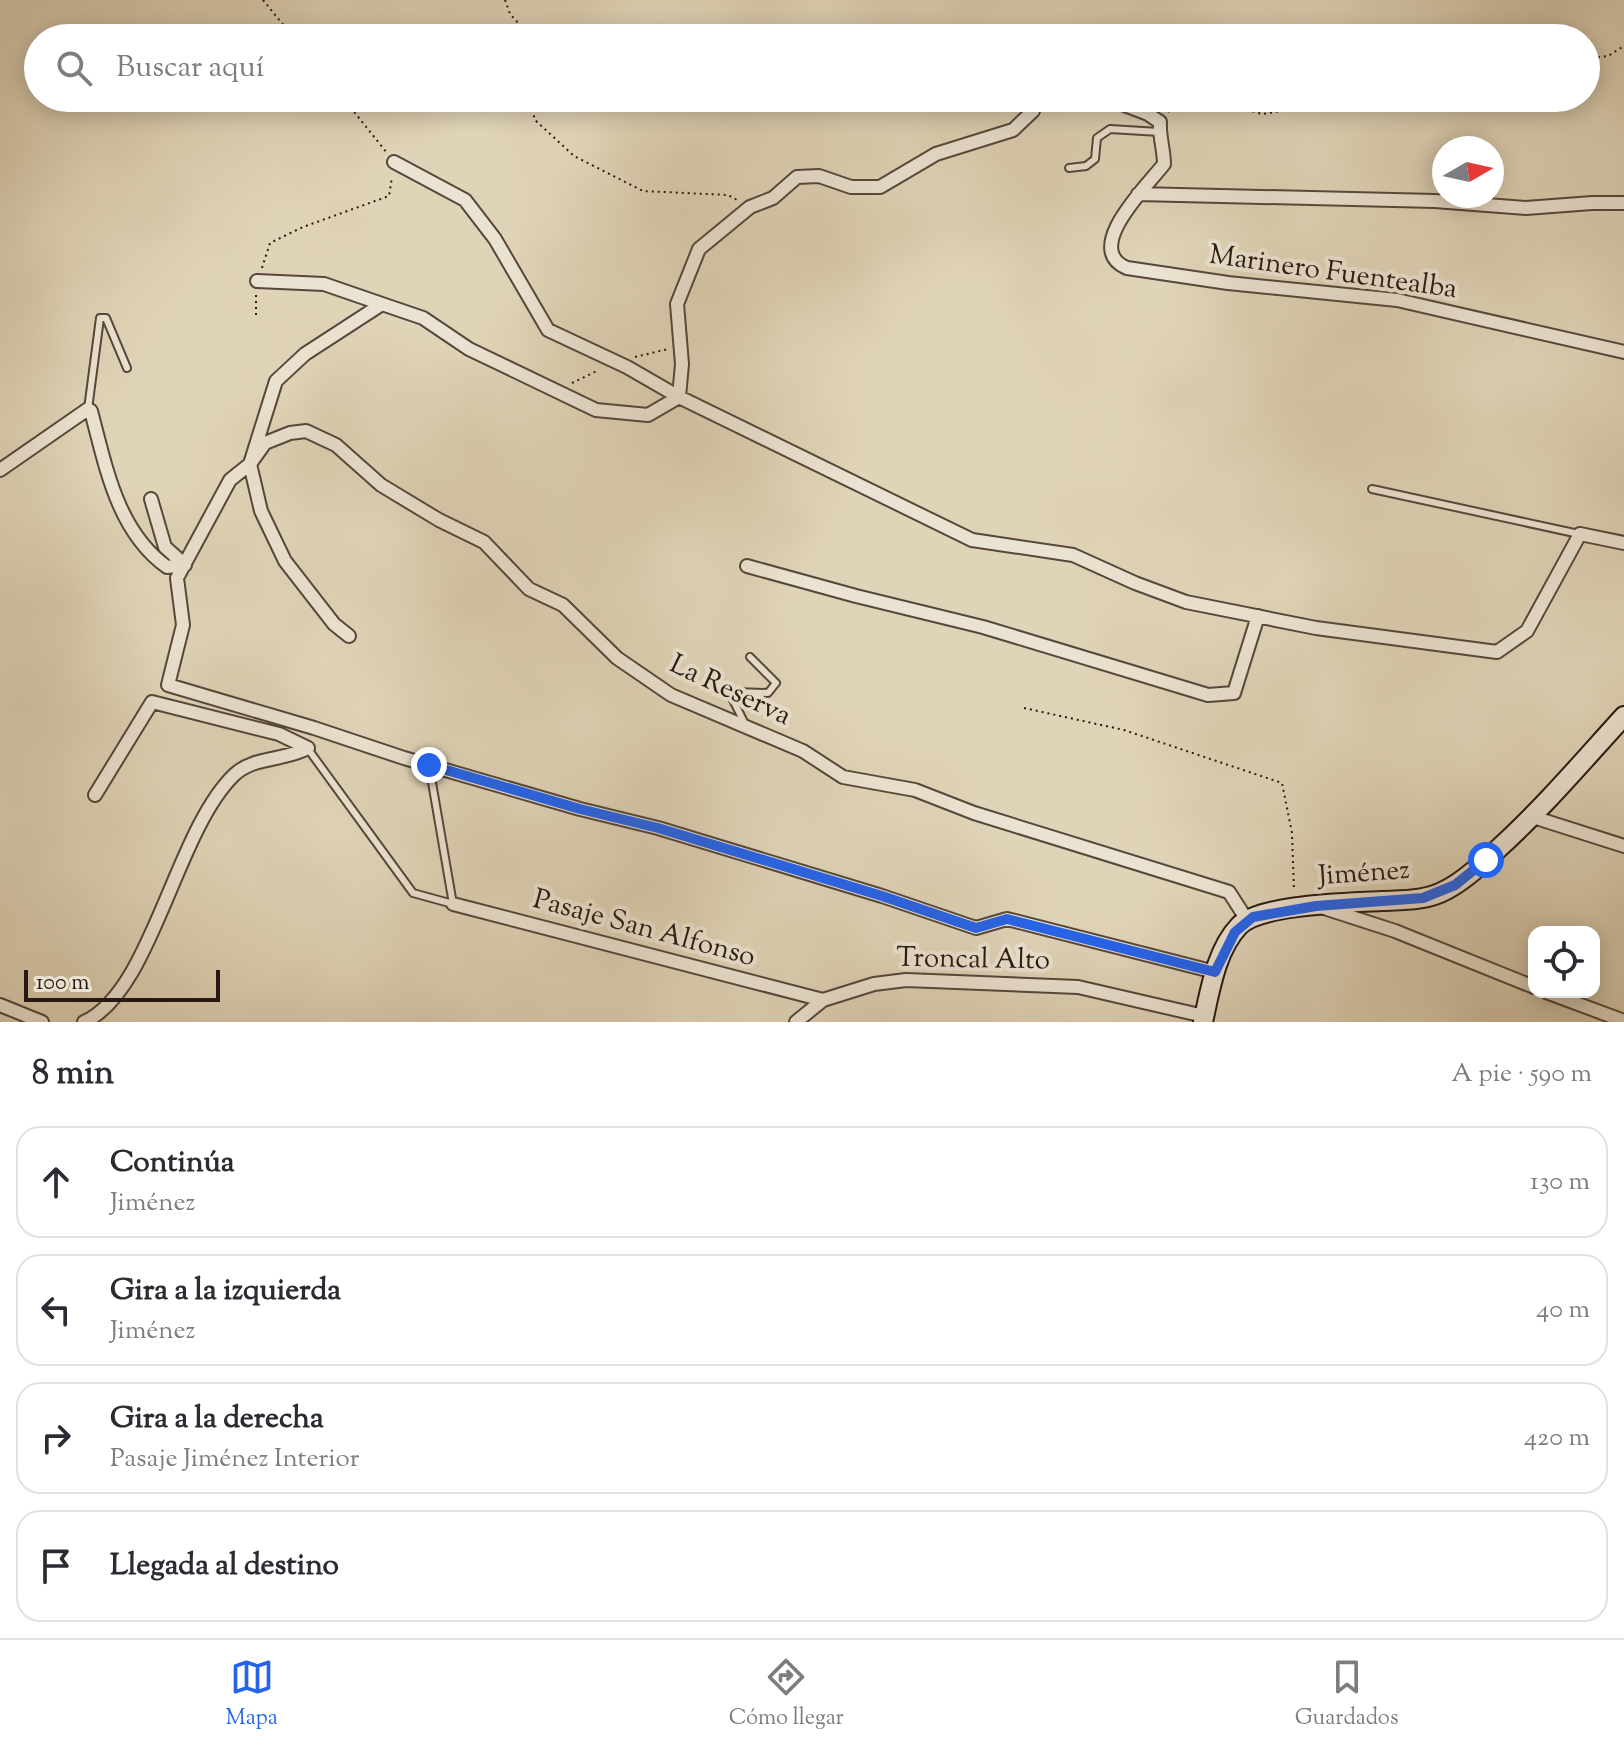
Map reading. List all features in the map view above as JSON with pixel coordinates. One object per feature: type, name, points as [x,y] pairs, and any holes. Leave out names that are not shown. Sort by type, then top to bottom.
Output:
[{"type":"street","points":[[679,397],[682,364],[677,304],[699,249],[750,207],[773,198],[797,177],[819,176],[851,187],[880,187],[936,154],[1013,130],[1032,112]]},
{"type":"street","points":[[1138,194],[1164,164],[1160,127],[1143,112]]},
{"type":"street","points":[[394,162],[465,200],[495,239],[548,330],[972,540],[1073,555],[1186,602],[1316,628],[1497,652],[1527,631],[1580,534],[1624,543]]},
{"type":"street","points":[[1138,194],[1435,201],[1526,208],[1624,203]]},
{"type":"street","name":"Marinero Fuentealba","points":[[1138,194],[1112,237],[1110,251],[1117,263],[1127,268],[1228,283],[1397,300],[1624,352]]},
{"type":"street","points":[[257,281],[324,284],[423,318],[469,349],[596,410],[648,415],[679,397]]},
{"type":"street","points":[[349,636],[334,624],[285,561],[261,511],[250,464],[276,381],[314,347],[382,304]]},
{"type":"street","points":[[0,470],[88,409],[112,494],[148,554],[167,567],[185,565]]},
{"type":"street","name":"La Reserva","points":[[185,565],[230,480],[250,464],[265,443],[290,433],[306,431],[336,445],[381,485],[439,520],[484,542],[529,589],[563,605],[617,658],[671,695],[803,751],[843,777],[915,790],[974,813],[1229,892],[1247,920]]},
{"type":"street","points":[[151,499],[165,547],[185,565]]},
{"type":"street","points":[[185,565],[177,578],[183,625],[168,685],[429,765],[658,828],[895,900],[976,928],[1007,919],[1215,972]]},
{"type":"street","points":[[747,566],[983,627],[1208,695],[1234,693],[1258,616]]},
{"type":"street","points":[[95,795],[152,702],[279,734],[308,748]]},
{"type":"street","name":"Jiménez","points":[[1247,920],[1259,914],[1294,908],[1411,900],[1435,895],[1463,879],[1533,817],[1624,716]]},
{"type":"street","points":[[84,1022],[97,1016],[111,1002],[133,969],[200,822],[221,789],[237,772],[254,763],[286,758],[308,748]]},
{"type":"street","points":[[1533,817],[1624,846]]},
{"type":"street","name":"Pasaje San Alfonso","points":[[453,904],[823,1000]]},
{"type":"street","points":[[1316,906],[1395,931],[1528,985]]},
{"type":"street","points":[[1204,1019],[1215,972],[1235,932],[1247,920]]},
{"type":"street","name":"Troncal Alto","points":[[796,1022],[823,1000],[874,984],[906,980],[1078,987],[1204,1019]]},
{"type":"street","points":[[1562,998],[1624,1021]]},
{"type":"street","points":[[0,1005],[42,1022]]},
{"type":"lane","points":[[1069,168],[1086,166],[1095,159],[1097,138],[1110,129],[1160,127]]},
{"type":"lane","points":[[88,409],[100,318],[106,318],[127,368]]},
{"type":"lane","points":[[1372,489],[1580,534]]},
{"type":"lane","points":[[746,727],[731,696],[735,692],[768,693],[776,683],[750,657]]},
{"type":"lane","points":[[308,748],[413,893],[453,904],[429,765]]},
{"type":"path","points":[[263,0],[283,24]]},
{"type":"path","points":[[505,0],[510,14],[519,24]]},
{"type":"path","points":[[1600,57],[1624,46]]},
{"type":"path","points":[[256,315],[257,281],[270,243],[303,227],[389,196],[394,162],[354,112]]},
{"type":"path","points":[[533,112],[535,120],[574,156],[643,191],[728,195],[750,207]]},
{"type":"path","points":[[1160,127],[1169,112]]},
{"type":"path","points":[[1255,112],[1275,112]]},
{"type":"path","points":[[1024,708],[1124,730],[1282,783],[1292,833],[1294,908]]},
{"type":"route","points":[[429,765],[658,828],[946,916],[976,928],[1007,919],[1215,972],[1225,948],[1240,925],[1259,914],[1294,908],[1423,898],[1455,885],[1486,860]]}]
